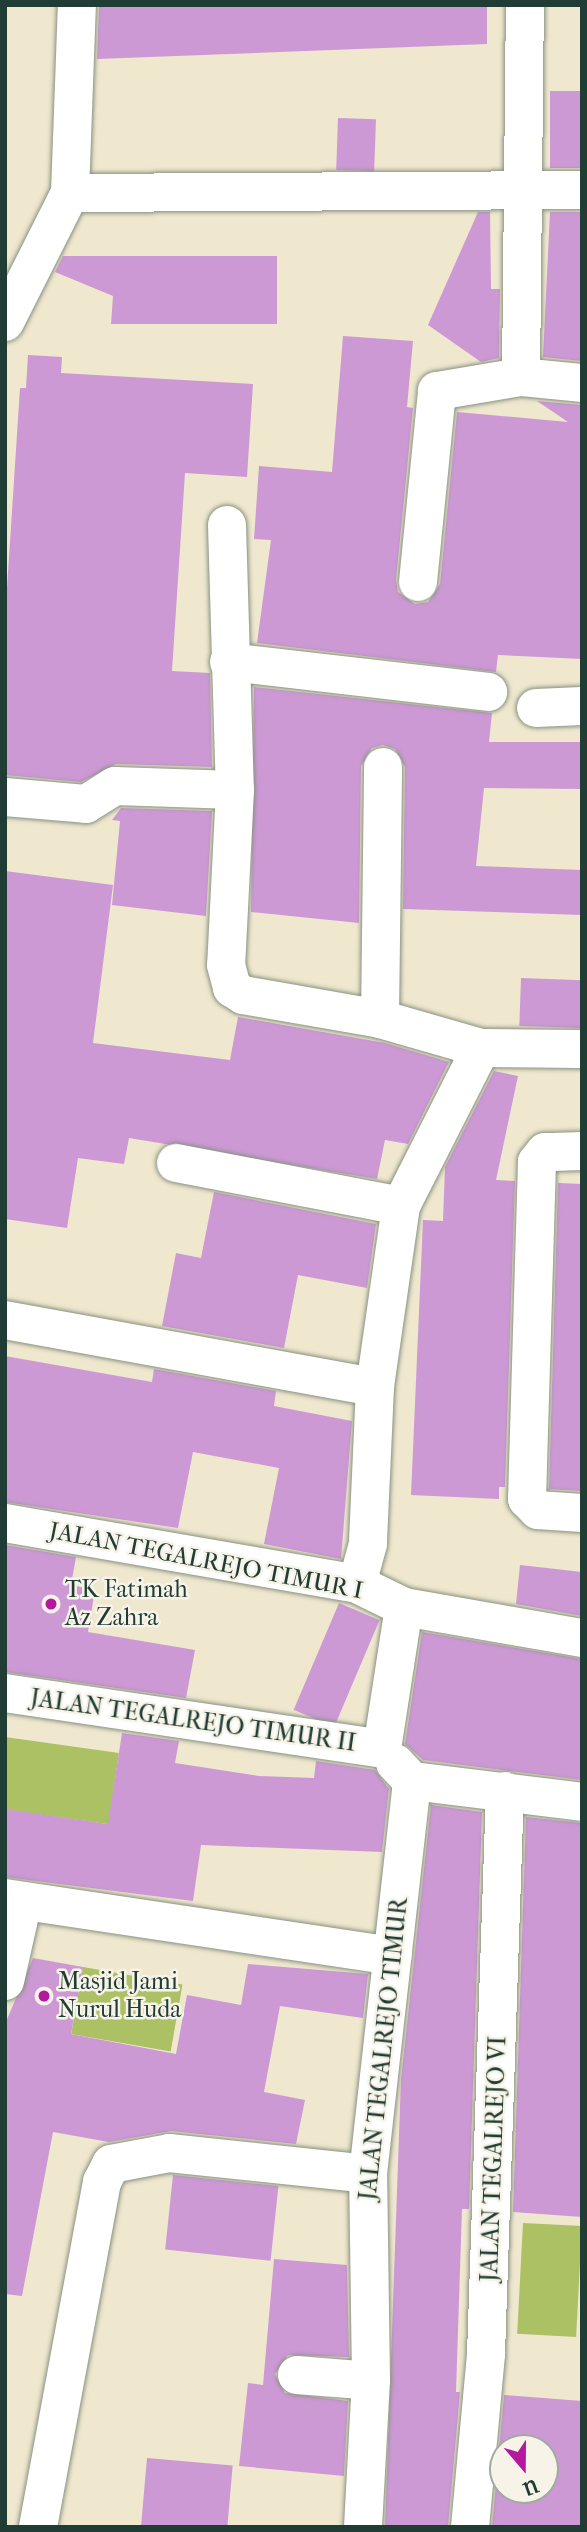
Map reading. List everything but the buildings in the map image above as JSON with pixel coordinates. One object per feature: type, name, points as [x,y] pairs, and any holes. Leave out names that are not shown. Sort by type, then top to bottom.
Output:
[{"type":"street","points":[[5,322],[70,193],[77,5]]},
{"type":"street","points":[[522,377],[525,5]]},
{"type":"street","points":[[70,193],[524,188],[582,190]]},
{"type":"street","points":[[418,582],[437,391],[522,377],[582,383]]},
{"type":"street","points":[[227,525],[234,790],[226,965],[232,988],[243,995],[380,1019],[481,1048],[582,1049]]},
{"type":"street","points":[[229,662],[488,692]]},
{"type":"street","points":[[536,708],[582,706]]},
{"type":"street","points":[[380,1019],[383,767]]},
{"type":"street","points":[[5,797],[86,804],[115,786],[234,790]]},
{"type":"street","points":[[356,1584],[368,1544],[375,1387],[401,1206],[481,1048]]},
{"type":"street","points":[[582,1151],[544,1152],[537,1163],[527,1499],[538,1510],[582,1513]]},
{"type":"street","points":[[176,1163],[401,1206]]},
{"type":"street","points":[[5,1320],[375,1387]]},
{"type":"street","name":"JALAN TEGALREJO TIMUR I","points":[[5,1523],[356,1584],[404,1607],[582,1638]]},
{"type":"street","points":[[404,1607],[382,1749],[412,1781],[582,1802]]},
{"type":"street","name":"JALAN TEGALREJO TIMUR II","points":[[5,1693],[382,1749]]},
{"type":"street","name":"JALAN TEGALREJO TIMUR","points":[[363,2527],[371,2381],[368,2174],[412,1781]]},
{"type":"street","name":"JALAN TEGALREJO VI","points":[[470,2527],[486,2354],[505,1791]]},
{"type":"street","points":[[5,1981],[14,1899],[220,1925],[393,1956]]},
{"type":"street","points":[[38,2527],[102,2182],[118,2160],[169,2153],[368,2174]]},
{"type":"street","points":[[297,2375],[371,2381]]},
{"type":"green space","points":[[5,1737],[119,1753],[109,1824],[5,1810]]},
{"type":"green space","points":[[83,1967],[182,1985],[171,2052],[71,2034]]},
{"type":"green space","points":[[523,2223],[582,2226],[576,2337],[517,2334]]},
{"type":"place","name":"TK Fatimah Az Zahra","points":[[51,1604]]},
{"type":"place","name":"Masjid Jami Nurul Huda","points":[[44,1996]]}]
